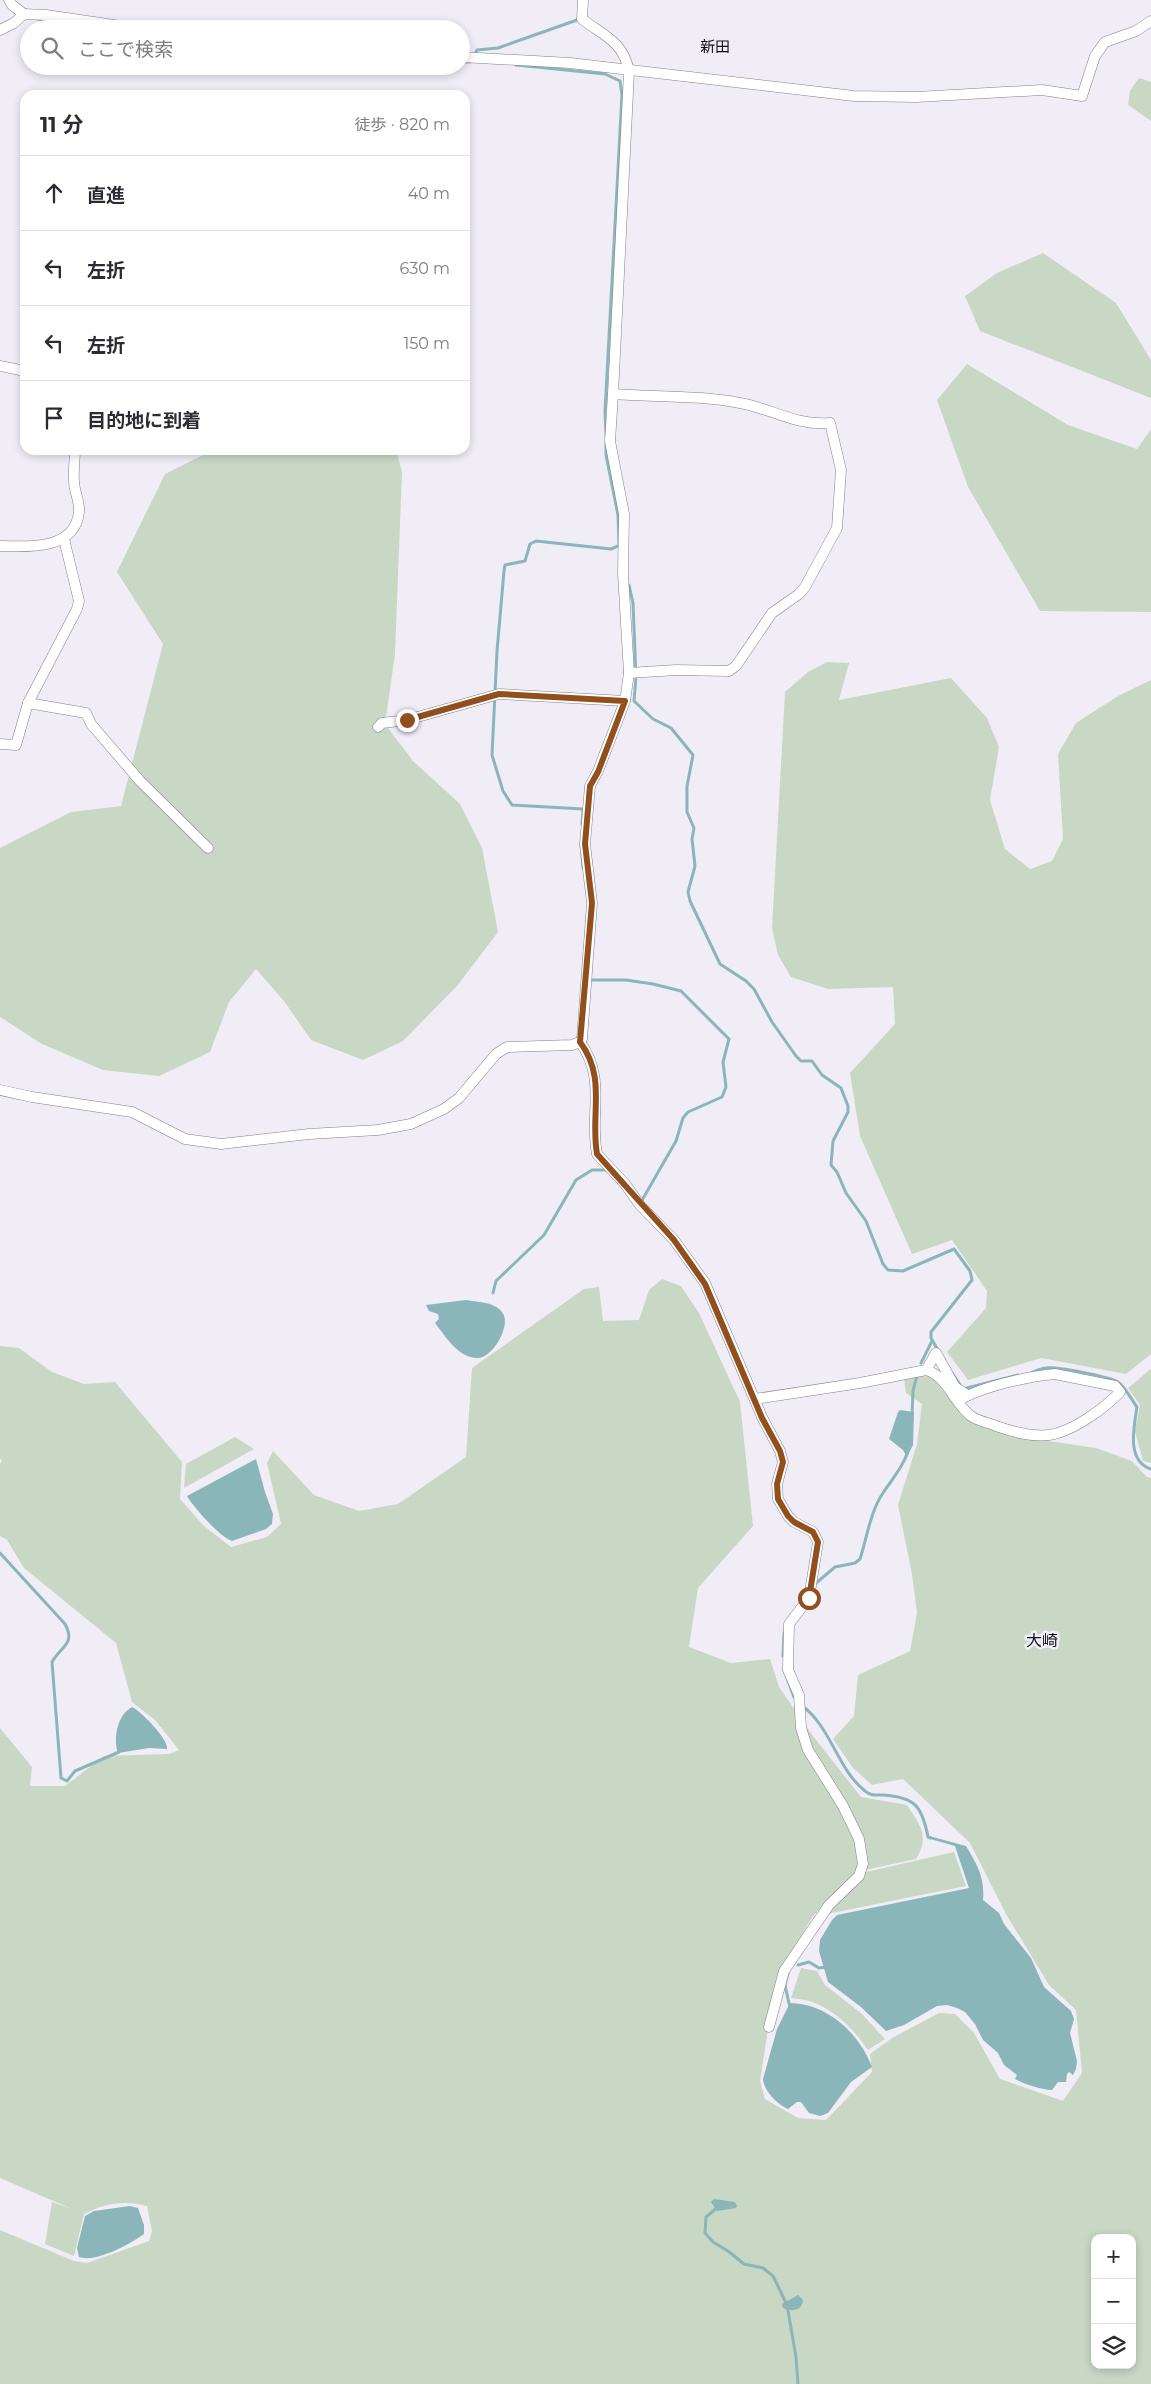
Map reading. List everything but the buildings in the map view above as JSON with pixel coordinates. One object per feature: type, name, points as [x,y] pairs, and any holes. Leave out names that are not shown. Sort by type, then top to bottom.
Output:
[{"type":"street","points":[[9,0],[24,14]]},
{"type":"street","points":[[583,0],[582,19],[602,31],[617,45],[628,63],[629,72],[610,441],[624,514],[623,574],[634,673],[598,772],[590,786],[585,844],[592,903],[580,1042],[589,1054],[597,1088],[597,1154],[674,1240],[700,1274],[783,1462],[777,1484],[778,1499],[788,1516],[794,1522],[813,1532],[818,1542],[809,1598],[792,1618],[787,1634],[788,1670],[800,1704],[801,1728],[808,1750],[843,1806],[859,1839],[863,1864],[859,1876],[829,1905],[784,1970],[769,2027]]},
{"type":"street","points":[[0,30],[14,23],[24,14],[46,14],[84,20]]},
{"type":"street","points":[[470,57],[570,63],[629,72],[854,96],[916,97],[1042,90],[1082,96],[1095,56],[1105,42],[1136,31],[1151,21]]},
{"type":"street","points":[[0,366],[20,370]]},
{"type":"street","points":[[613,394],[722,400],[753,406],[794,421],[830,422],[840,459],[837,528],[805,587],[799,594],[772,613],[736,666],[729,671],[634,673]]},
{"type":"street","points":[[0,546],[30,547],[64,540],[74,527],[80,511],[74,481],[76,455]]},
{"type":"street","points":[[0,744],[16,745],[28,703],[77,609],[79,601],[64,540]]},
{"type":"street","points":[[378,727],[382,724],[407,720],[495,694],[625,701]]},
{"type":"street","points":[[28,703],[86,713],[91,724],[140,782],[208,848]]},
{"type":"street","points":[[0,1090],[32,1097],[132,1112],[185,1139],[221,1144],[309,1134],[378,1130],[411,1124],[444,1109],[459,1098],[496,1054],[507,1047],[580,1042]]},
{"type":"street","points":[[926,1370],[936,1353],[963,1398],[971,1416],[1019,1433],[1047,1436],[1056,1434],[1086,1419],[1106,1406],[1120,1392],[1115,1386],[1055,1374],[1002,1384],[963,1398]]},
{"type":"street","points":[[755,1399],[860,1383],[926,1370],[934,1372],[963,1398]]},
{"type":"green space","points":[[1139,78],[1151,82],[1151,121],[1128,105],[1130,91]]},
{"type":"green space","points":[[1043,253],[1116,303],[1151,360],[1151,398],[980,331],[965,296],[997,273]]},
{"type":"green space","points":[[967,364],[1068,425],[1137,449],[1151,429],[1151,612],[1040,611],[968,487],[937,400]]},
{"type":"green space","points":[[203,455],[397,455],[402,472],[395,654],[385,724],[413,761],[460,804],[482,848],[498,932],[457,986],[403,1041],[363,1060],[311,1040],[284,1001],[256,969],[229,1002],[210,1052],[159,1076],[103,1070],[42,1044],[0,1017],[0,848],[71,812],[121,806],[163,644],[117,572],[165,474]]},
{"type":"green space","points":[[827,662],[849,663],[839,700],[951,678],[987,718],[999,747],[990,800],[1005,849],[1030,869],[1052,861],[1063,839],[1058,754],[1076,723],[1118,696],[1151,680],[1151,1354],[1126,1374],[1041,1358],[968,1380],[947,1352],[986,1308],[987,1291],[952,1240],[912,1254],[860,1136],[850,1073],[895,1024],[893,987],[828,989],[791,977],[778,955],[772,928],[785,692],[808,672]]},
{"type":"green space","points":[[662,1279],[681,1286],[699,1313],[740,1402],[753,1526],[698,1588],[689,1647],[731,1663],[770,1659],[779,1687],[813,1736],[861,1797],[907,1805],[922,1831],[922,1844],[916,1859],[856,1872],[813,1916],[776,1978],[760,2081],[765,2099],[798,2118],[826,2120],[872,2072],[870,2054],[892,2038],[939,2013],[955,2014],[974,2033],[1000,2079],[1063,2101],[1082,2073],[1076,2010],[1049,1985],[1006,1914],[970,1843],[903,1779],[872,1785],[853,1768],[833,1739],[854,1716],[858,1675],[910,1651],[917,1613],[912,1574],[898,1505],[917,1444],[922,1404],[906,1393],[904,1378],[932,1375],[959,1408],[1022,1437],[1096,1448],[1132,1461],[1147,1477],[1151,1478],[1151,2384],[0,2384],[0,2230],[74,2261],[87,2263],[149,2241],[152,2231],[147,2206],[123,2203],[100,2207],[84,2214],[74,2256],[45,2244],[52,2202],[72,2209],[0,2178],[0,1728],[32,1767],[30,1786],[65,1786],[104,1756],[169,1754],[179,1750],[155,1720],[132,1702],[116,1643],[24,1568],[7,1540],[0,1536],[0,1464],[2,1461],[0,1458],[0,1346],[19,1348],[52,1372],[84,1384],[115,1382],[182,1462],[180,1499],[204,1526],[231,1547],[267,1537],[281,1524],[267,1463],[273,1451],[314,1495],[359,1511],[398,1504],[466,1457],[472,1368],[584,1289],[599,1287],[603,1321],[639,1320],[649,1290]]},
{"type":"green space","points":[[1151,1369],[1151,1463],[1143,1461],[1135,1431],[1140,1405],[1128,1388]]},
{"type":"green space","points":[[235,1437],[254,1449],[184,1488],[186,1464]]},
{"type":"green space","points":[[954,1852],[966,1886],[827,1914],[862,1879],[866,1872]]},
{"type":"green space","points":[[801,1968],[817,1971],[825,1985],[862,2014],[885,2039],[868,2050],[851,2029],[831,2011],[812,2002],[791,1998]]},
{"type":"water","points":[[466,1300],[495,1306],[502,1312],[504,1317],[505,1324],[496,1346],[485,1356],[479,1358],[465,1355],[448,1340],[435,1323],[439,1319],[438,1314],[429,1311],[426,1305]]},
{"type":"water","points":[[900,1410],[914,1412],[913,1445],[907,1457],[903,1450],[889,1439]]},
{"type":"water","points":[[256,1459],[273,1514],[272,1524],[266,1529],[232,1541],[221,1534],[195,1508],[187,1496]]},
{"type":"water","points":[[132,1707],[154,1726],[164,1739],[167,1749],[149,1748],[118,1753],[116,1734],[120,1721]]},
{"type":"water","points":[[929,1836],[966,1846],[974,1859],[981,1878],[983,1900],[999,1913],[1004,1924],[1031,1958],[1044,1987],[1071,2011],[1074,2019],[1070,2033],[1077,2061],[1076,2069],[1073,2075],[1069,2072],[1067,2074],[1066,2082],[1058,2082],[1052,2090],[1033,2086],[1015,2079],[1017,2075],[1004,2065],[998,2053],[983,2040],[975,2024],[965,2012],[957,2008],[947,2005],[937,2006],[904,2025],[886,2031],[861,2007],[828,1982],[819,1951],[820,1940],[837,1915],[969,1888],[955,1846],[927,1838]]},
{"type":"water","points":[[790,2003],[817,2009],[840,2023],[859,2043],[872,2067],[851,2082],[828,2113],[820,2116],[809,2113],[801,2102],[797,2102],[788,2109],[784,2107],[772,2097],[764,2084],[763,2079],[777,2029]]},
{"type":"water","points":[[714,2199],[735,2202],[737,2206],[736,2208],[717,2211],[711,2202]]},
{"type":"water","points":[[130,2206],[138,2208],[144,2225],[144,2234],[130,2243],[103,2255],[86,2258],[79,2257],[77,2248],[85,2216],[94,2211]]},
{"type":"water","points":[[798,2295],[803,2300],[799,2308],[790,2310],[783,2308],[782,2304]]},
{"type":"waterway","points":[[38,19],[44,20]]},
{"type":"waterway","points":[[475,54],[477,50],[498,48],[577,20]]},
{"type":"waterway","points":[[516,65],[605,74],[620,81],[622,95],[605,411],[606,436]]},
{"type":"waterway","points":[[606,442],[606,455],[618,515],[619,547]]},
{"type":"waterway","points":[[582,825],[583,809],[512,805],[503,791],[492,755],[497,651],[504,571],[505,565],[525,561],[530,544],[536,541],[611,549],[618,546]]},
{"type":"waterway","points":[[629,585],[633,603],[636,677],[634,701],[653,719],[671,728],[693,755],[687,786],[687,812],[694,828],[692,839],[695,866],[688,892],[690,901],[720,964],[746,981],[754,989],[772,1022],[796,1056],[801,1061],[812,1061],[822,1075],[841,1088],[848,1106],[848,1112],[833,1141],[831,1165],[837,1172],[846,1193],[866,1221],[883,1264],[888,1270],[903,1271],[954,1249],[970,1271],[972,1280],[931,1332],[931,1338],[938,1350]]},
{"type":"waterway","points":[[581,844],[583,868]]},
{"type":"waterway","points":[[589,980],[626,980],[681,991],[729,1039],[723,1062],[726,1087],[722,1097],[688,1112],[683,1118],[676,1141],[641,1202]]},
{"type":"waterway","points":[[493,1293],[496,1281],[544,1235],[576,1180],[592,1170],[608,1170]]},
{"type":"waterway","points":[[921,1363],[932,1341]]},
{"type":"waterway","points":[[1031,1373],[1044,1368],[1052,1368],[1095,1375],[1121,1384],[1137,1407],[1134,1433],[1135,1451],[1143,1465],[1151,1469]]},
{"type":"waterway","points":[[952,1373],[963,1389],[1018,1375]]},
{"type":"waterway","points":[[912,1415],[913,1391],[917,1375]]},
{"type":"waterway","points":[[815,1584],[835,1567],[855,1563],[860,1559],[875,1508],[907,1454]]},
{"type":"waterway","points":[[0,1553],[65,1624],[68,1631],[69,1636],[66,1645],[52,1662],[61,1778],[67,1781],[75,1771],[119,1752]]},
{"type":"waterway","points":[[783,1656],[784,1633]]},
{"type":"waterway","points":[[784,1670],[794,1697]]},
{"type":"waterway","points":[[801,1705],[820,1724],[855,1782],[869,1794],[894,1796],[910,1801],[920,1811],[928,1837],[931,1838]]},
{"type":"waterway","points":[[798,1965],[809,1962],[819,1968],[826,1967]]},
{"type":"waterway","points":[[788,1973],[785,1985],[790,2008]]},
{"type":"waterway","points":[[717,2208],[706,2217],[705,2233],[713,2242],[744,2264],[763,2268],[773,2276],[787,2305],[796,2357],[798,2384]]},
{"type":"district","name":"新田","points":[[715,47]]},
{"type":"district","name":"大崎","points":[[1042,1640]]},
{"type":"route","points":[[407,720],[488,695],[499,694],[625,701],[598,772],[590,786],[585,844],[592,903],[582,1039],[580,1042],[589,1054],[597,1088],[597,1154],[625,1184],[640,1205],[674,1240],[693,1263],[705,1284],[762,1418],[780,1451],[783,1462],[777,1484],[778,1499],[788,1516],[794,1522],[813,1532],[818,1542],[809,1598]]}]
